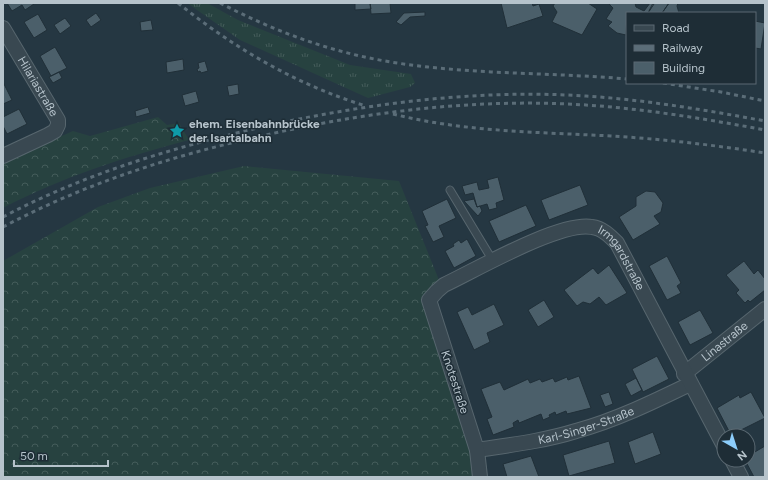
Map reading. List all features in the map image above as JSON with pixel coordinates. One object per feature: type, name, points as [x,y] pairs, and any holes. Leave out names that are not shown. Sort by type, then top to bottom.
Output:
[{"type":"street","name":"Hilariastraße","points":[[3,28],[58,120],[58,125],[55,131],[3,156]]},
{"type":"street","name":"Irmgardstraße","points":[[437,291],[540,238],[561,230],[581,226],[593,227],[606,232],[617,243],[687,379],[716,432]]},
{"type":"street","name":"Knotestraße","points":[[437,291],[429,300],[477,450],[480,477]]},
{"type":"street","name":"Linastraße","points":[[687,379],[765,309]]},
{"type":"street","name":"Karl-Singer-Straße","points":[[477,450],[576,432],[621,417],[687,379]]},
{"type":"street","points":[[736,468],[741,477]]},
{"type":"lane","points":[[450,190],[493,262]]},
{"type":"green space","points":[[187,3],[207,3],[238,20],[350,65],[411,74],[415,83],[410,87],[368,98],[240,40]]},
{"type":"green space","points":[[158,117],[167,125],[179,123],[189,140],[141,153],[71,177],[3,208],[3,162],[73,131],[90,136]]},
{"type":"green space","points":[[244,166],[399,181],[439,280],[424,295],[473,453],[476,477],[3,477],[3,261],[98,207],[150,188]]},
{"type":"building","points":[[7,3],[34,4],[25,10],[22,5],[12,11]]},
{"type":"building","points":[[355,3],[370,3],[371,9],[355,10]]},
{"type":"building","points":[[370,3],[390,3],[391,13],[371,14]]},
{"type":"building","points":[[501,3],[532,3],[533,6],[539,4],[543,16],[507,28]]},
{"type":"building","points":[[555,3],[588,3],[597,9],[582,35],[552,22],[557,12],[553,6]]},
{"type":"building","points":[[635,3],[636,7],[644,11],[650,3],[654,4],[649,12],[626,12],[626,35],[617,33],[608,26],[612,22],[606,19],[613,8],[609,4]]},
{"type":"building","points":[[653,3],[669,3],[663,12],[648,12]]},
{"type":"building","points":[[669,3],[678,3],[677,6],[679,12],[663,12]]},
{"type":"building","points":[[425,12],[425,16],[410,17],[401,25],[396,22],[404,13]]},
{"type":"building","points":[[96,13],[101,20],[91,27],[86,20]]},
{"type":"building","points":[[38,14],[47,30],[34,38],[24,22]]},
{"type":"building","points":[[65,18],[71,26],[60,34],[54,25]]},
{"type":"building","points":[[151,20],[153,30],[141,31],[140,22]]},
{"type":"building","points":[[756,21],[765,23],[761,49],[756,48]]},
{"type":"building","points":[[55,47],[67,68],[51,76],[40,56]]},
{"type":"building","points":[[183,59],[184,70],[167,73],[166,62]]},
{"type":"building","points":[[205,61],[208,71],[201,73],[200,71],[198,72],[198,63]]},
{"type":"building","points":[[59,72],[62,78],[53,83],[49,77]]},
{"type":"building","points":[[3,82],[12,100],[3,104]]},
{"type":"building","points":[[238,84],[239,94],[229,96],[227,86]]},
{"type":"building","points":[[196,91],[199,102],[185,106],[182,95]]},
{"type":"building","points":[[148,107],[150,113],[136,117],[135,111]]},
{"type":"building","points":[[19,109],[27,124],[7,134],[3,126],[3,117]]},
{"type":"building","points":[[498,177],[504,200],[496,203],[497,208],[489,210],[487,204],[477,207],[473,193],[465,195],[462,186],[477,182],[479,190],[489,188],[487,180]]},
{"type":"building","points":[[580,185],[588,205],[549,220],[541,200]]},
{"type":"building","points":[[646,191],[655,192],[663,203],[661,212],[654,216],[660,224],[633,240],[619,217],[636,206],[636,197]]},
{"type":"building","points":[[447,199],[456,218],[439,226],[444,237],[433,242],[425,226],[428,225],[422,211]]},
{"type":"building","points":[[474,199],[477,207],[480,206],[482,211],[478,216],[464,201]]},
{"type":"building","points":[[526,205],[536,226],[499,242],[489,221]]},
{"type":"building","points":[[467,239],[476,256],[454,268],[445,251],[454,246],[453,244],[459,240],[461,243]]},
{"type":"building","points":[[667,256],[681,283],[677,286],[681,293],[667,300],[649,266]]},
{"type":"building","points":[[744,261],[754,274],[758,270],[765,279],[765,290],[750,302],[748,300],[745,303],[736,293],[739,290],[726,275]]},
{"type":"building","points":[[609,265],[627,293],[606,305],[599,297],[590,304],[583,302],[577,306],[564,290],[593,268],[598,274]]},
{"type":"building","points":[[544,300],[554,317],[538,327],[528,310]]},
{"type":"building","points":[[494,304],[504,325],[487,333],[490,342],[474,350],[457,312],[468,307],[472,315]]},
{"type":"building","points":[[700,310],[713,333],[690,345],[678,322]]},
{"type":"building","points":[[657,356],[669,379],[643,392],[632,369]]},
{"type":"building","points":[[579,376],[591,408],[567,414],[566,411],[556,415],[555,412],[549,415],[550,417],[543,420],[541,414],[519,423],[518,420],[513,423],[514,427],[493,435],[487,419],[492,417],[481,389],[500,382],[504,390],[528,379],[530,383],[540,379],[542,382],[553,378],[555,382],[567,377],[568,380]]},
{"type":"building","points":[[636,378],[642,390],[631,396],[625,384]]},
{"type":"building","points":[[609,392],[613,404],[605,407],[600,395]]},
{"type":"building","points":[[751,392],[765,418],[745,428],[727,428],[717,408],[739,395],[740,398]]},
{"type":"building","points":[[653,432],[661,454],[635,464],[628,442]]},
{"type":"building","points":[[609,441],[615,463],[569,476],[563,455]]},
{"type":"building","points":[[765,446],[765,477],[754,477],[749,468],[756,468],[756,451]]},
{"type":"building","points":[[531,456],[539,477],[507,477],[503,464]]},
{"type":"railway","points":[[178,3],[221,35],[267,64],[315,87],[366,106]]},
{"type":"railway","points":[[220,3],[280,31],[342,52],[363,57],[415,66],[445,69],[626,79]]},
{"type":"railway","points":[[669,84],[765,101]]},
{"type":"railway","points":[[3,217],[66,187],[99,174],[165,152],[266,126],[385,105],[465,96],[546,94],[631,100],[765,121]]},
{"type":"railway","points":[[3,227],[66,197],[164,161],[266,135],[345,119],[385,113],[465,105],[546,103],[631,109],[765,130]]},
{"type":"railway","points":[[393,114],[420,120],[474,128],[649,139],[765,153]]},
{"type":"place","name":"ehem. Eisenbahnbrücke der Isartalbahn","points":[[177,131]]}]
